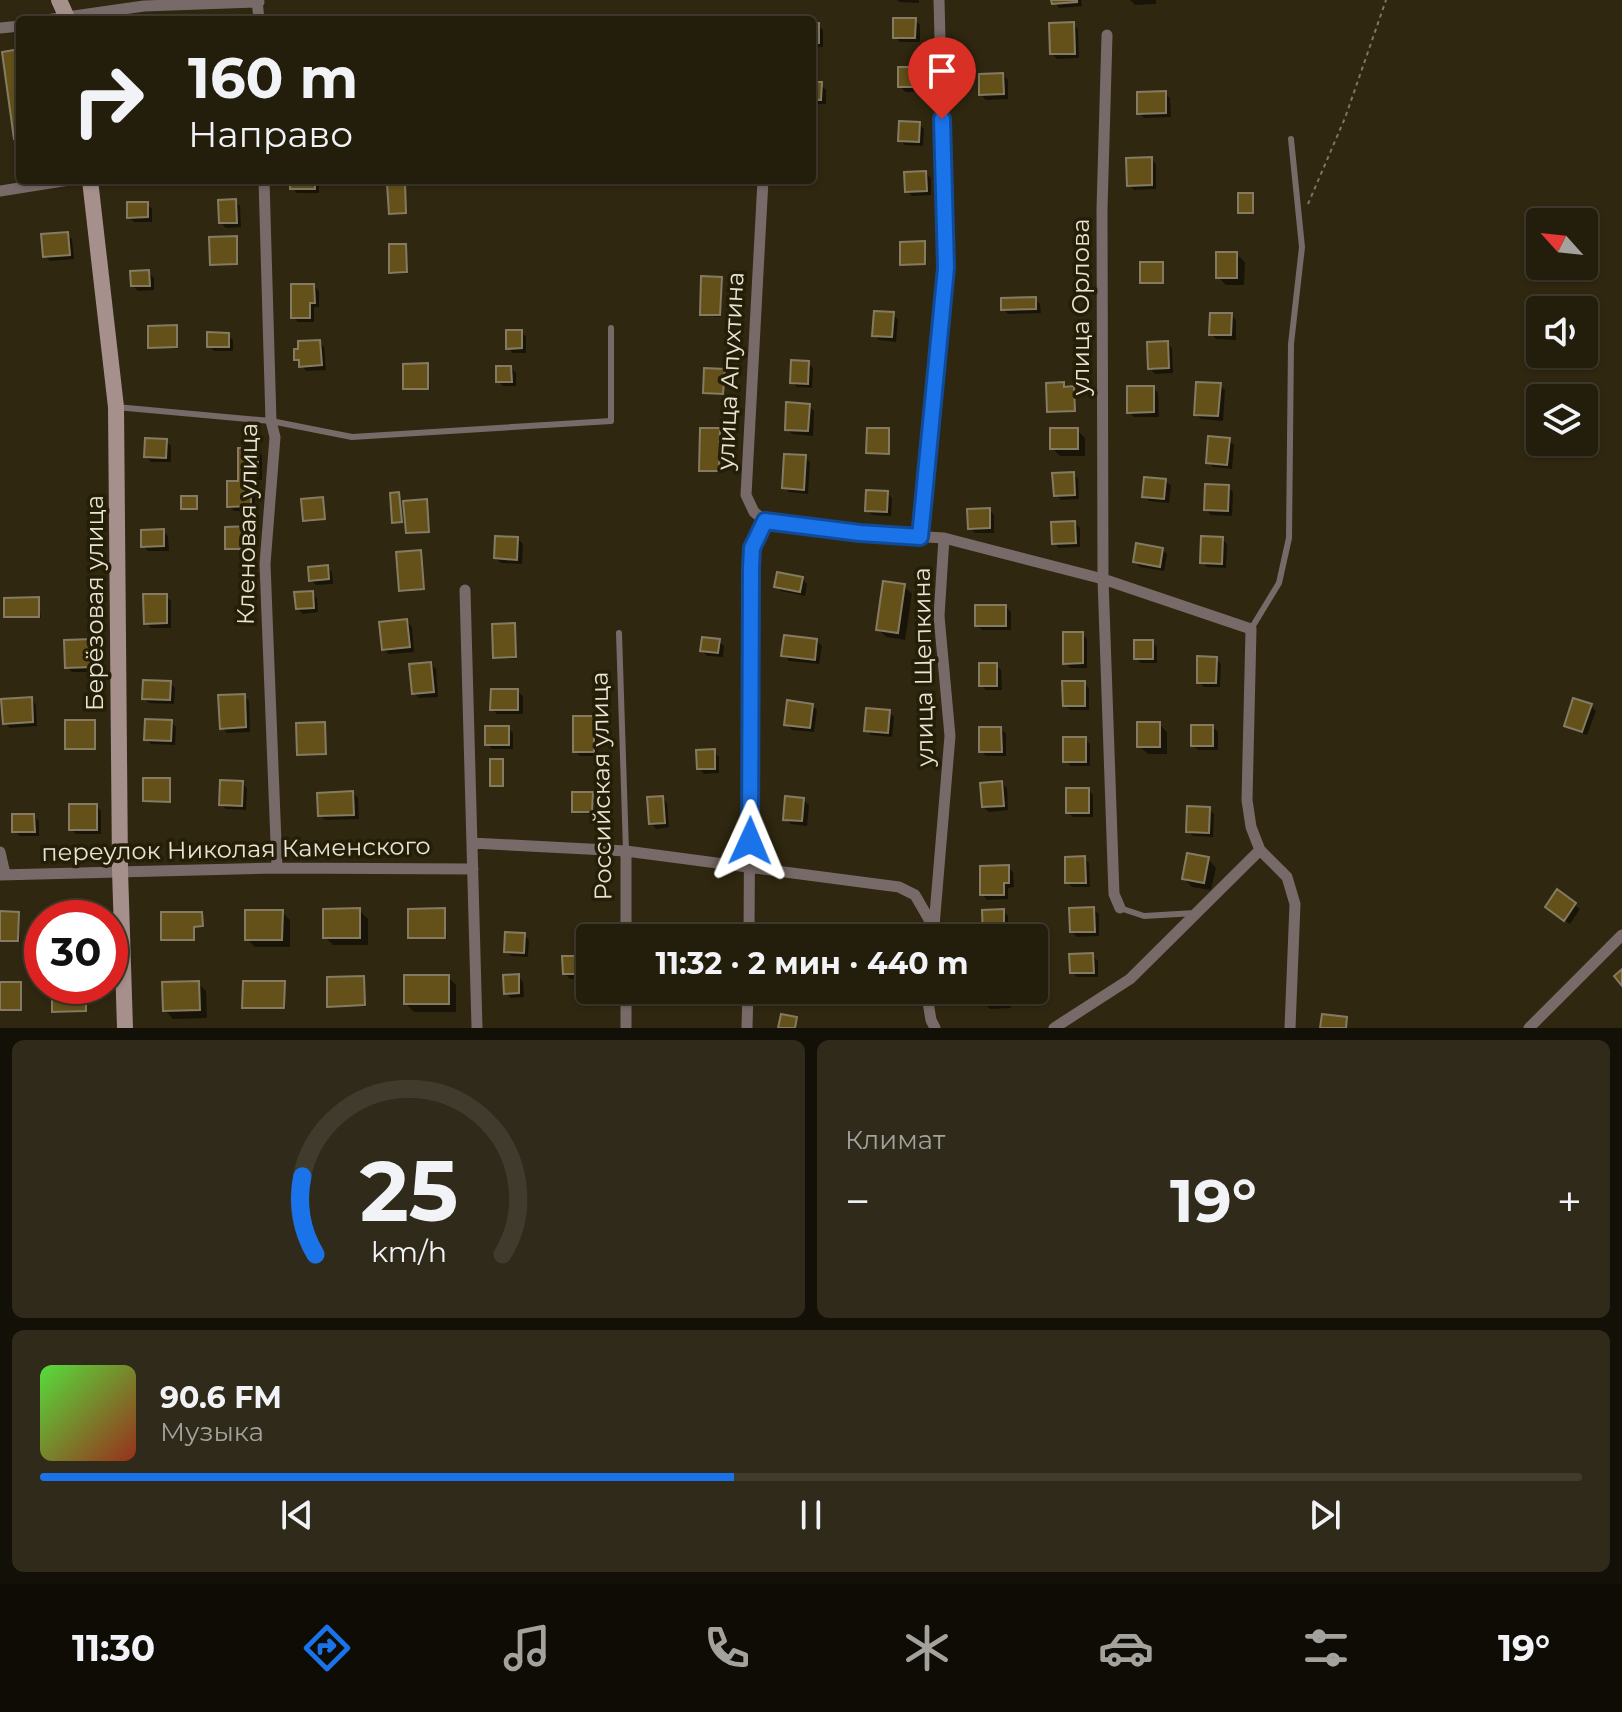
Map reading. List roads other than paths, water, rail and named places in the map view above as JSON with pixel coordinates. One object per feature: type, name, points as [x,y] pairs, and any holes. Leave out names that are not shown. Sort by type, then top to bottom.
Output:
[{"type":"main road","name":"Берёзовая улица","points":[[90,184],[116,407],[120,870],[125,1028]]},
{"type":"street","name":"улица Щепкина","points":[[920,537],[946,268],[939,0]]},
{"type":"street","points":[[65,12],[258,1]]},
{"type":"street","name":"улица Орлова","points":[[1107,35],[1102,209],[1103,579],[1114,894],[1120,908]]},
{"type":"street","points":[[0,191],[44,184]]},
{"type":"street","name":"Кленовая улица","points":[[264,184],[271,421],[275,437],[265,564],[277,868]]},
{"type":"street","name":"улица Апухтина","points":[[763,184],[746,495],[754,512],[765,521]]},
{"type":"street","points":[[749,924],[751,568],[752,548],[765,521],[860,533],[944,538],[1103,579],[1251,629],[1247,800],[1251,827],[1260,850],[1287,877],[1295,904],[1290,1028]]},
{"type":"street","name":"улица Щепкина","points":[[934,924],[950,736],[939,616],[944,538]]},
{"type":"street","points":[[465,590],[477,1028]]},
{"type":"street","points":[[472,843],[626,851],[899,887],[915,895],[929,924]]},
{"type":"street","points":[[1054,1028],[1130,979],[1260,850]]},
{"type":"street","name":"Российская улица","points":[[626,851],[626,924]]},
{"type":"street","points":[[0,852],[3,874]]},
{"type":"street","name":"переулок Николая Каменского","points":[[3,874],[277,868],[473,869]]},
{"type":"street","points":[[1529,1028],[1622,935]]},
{"type":"street","points":[[626,1004],[626,1028]]},
{"type":"street","points":[[747,1028],[748,1004]]},
{"type":"street","points":[[928,1004],[935,1028]]},
{"type":"lane","points":[[1251,629],[1279,583],[1289,538],[1291,344],[1302,247],[1291,139]]},
{"type":"lane","points":[[116,407],[271,421],[352,437],[611,421],[611,328]]},
{"type":"lane","name":"Российская улица","points":[[619,633],[626,851]]},
{"type":"lane","points":[[1120,908],[1144,916],[1198,912]]}]
